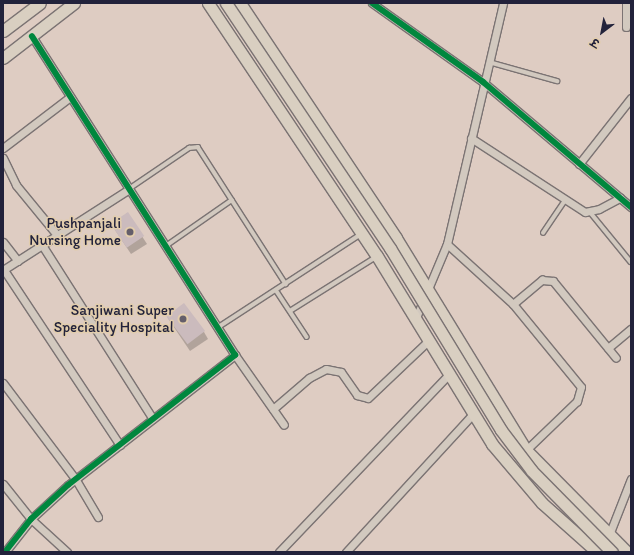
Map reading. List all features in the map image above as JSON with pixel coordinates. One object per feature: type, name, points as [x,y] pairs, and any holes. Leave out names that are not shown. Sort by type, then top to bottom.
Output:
[{"type":"main road","points":[[3,58],[74,3]]},
{"type":"main road","points":[[208,3],[377,256],[427,342],[492,444],[542,503],[593,551]]},
{"type":"main road","points":[[226,3],[390,248],[501,430],[532,471],[612,552]]},
{"type":"main road","points":[[240,3],[427,291],[526,450],[627,552]]},
{"type":"main road","points":[[3,31],[37,4]]},
{"type":"main road","points":[[327,182],[347,166]]},
{"type":"street","points":[[372,3],[483,82],[631,207]]},
{"type":"street","points":[[415,320],[447,244],[483,82],[503,3]]},
{"type":"street","points":[[626,3],[626,27]]},
{"type":"street","points":[[32,36],[216,329],[284,425]]},
{"type":"street","points":[[3,148],[70,97]]},
{"type":"street","points":[[579,164],[631,98]]},
{"type":"street","points":[[471,138],[565,200],[591,213],[620,198]]},
{"type":"street","points":[[3,158],[5,169],[16,185],[57,235]]},
{"type":"street","points":[[120,445],[3,270],[129,189]]},
{"type":"street","points":[[3,242],[18,261]]},
{"type":"street","points":[[447,244],[513,304],[582,391],[578,401],[526,450]]},
{"type":"street","points":[[42,245],[154,419]]},
{"type":"street","points":[[513,304],[542,280],[553,281],[616,358]]},
{"type":"street","points":[[608,348],[631,329]]},
{"type":"street","points":[[273,409],[309,378],[326,369],[341,372],[357,396],[368,398],[427,342]]},
{"type":"street","points":[[5,552],[31,518],[76,480],[235,355]]},
{"type":"street","points":[[279,552],[448,376]]},
{"type":"street","points":[[3,383],[76,480],[98,517]]},
{"type":"street","points":[[346,552],[473,414]]},
{"type":"street","points":[[609,535],[631,479]]},
{"type":"street","points":[[3,484],[31,518],[67,552]]},
{"type":"lane","points":[[488,62],[557,81]]},
{"type":"lane","points":[[129,189],[193,146],[202,151],[286,284]]},
{"type":"lane","points":[[165,246],[232,200]]},
{"type":"lane","points":[[543,233],[565,200]]},
{"type":"lane","points":[[591,213],[631,262]]},
{"type":"lane","points":[[216,329],[361,234]]},
{"type":"lane","points":[[290,311],[377,256]]},
{"type":"lane","points":[[276,290],[307,337]]},
{"type":"building","points":[[128,212],[144,236],[127,248],[111,224]]},
{"type":"building","points":[[184,303],[205,331],[187,344],[166,316]]},
{"type":"cycle path","points":[[372,3],[483,82],[631,207]]},
{"type":"cycle path","points":[[5,552],[31,519],[68,485],[235,355],[32,36]]},
{"type":"place","name":"Pushpanjali Nursing Home","points":[[130,232]]},
{"type":"place","name":"Sanjiwani Super Speciality Hospital","points":[[183,319]]}]
